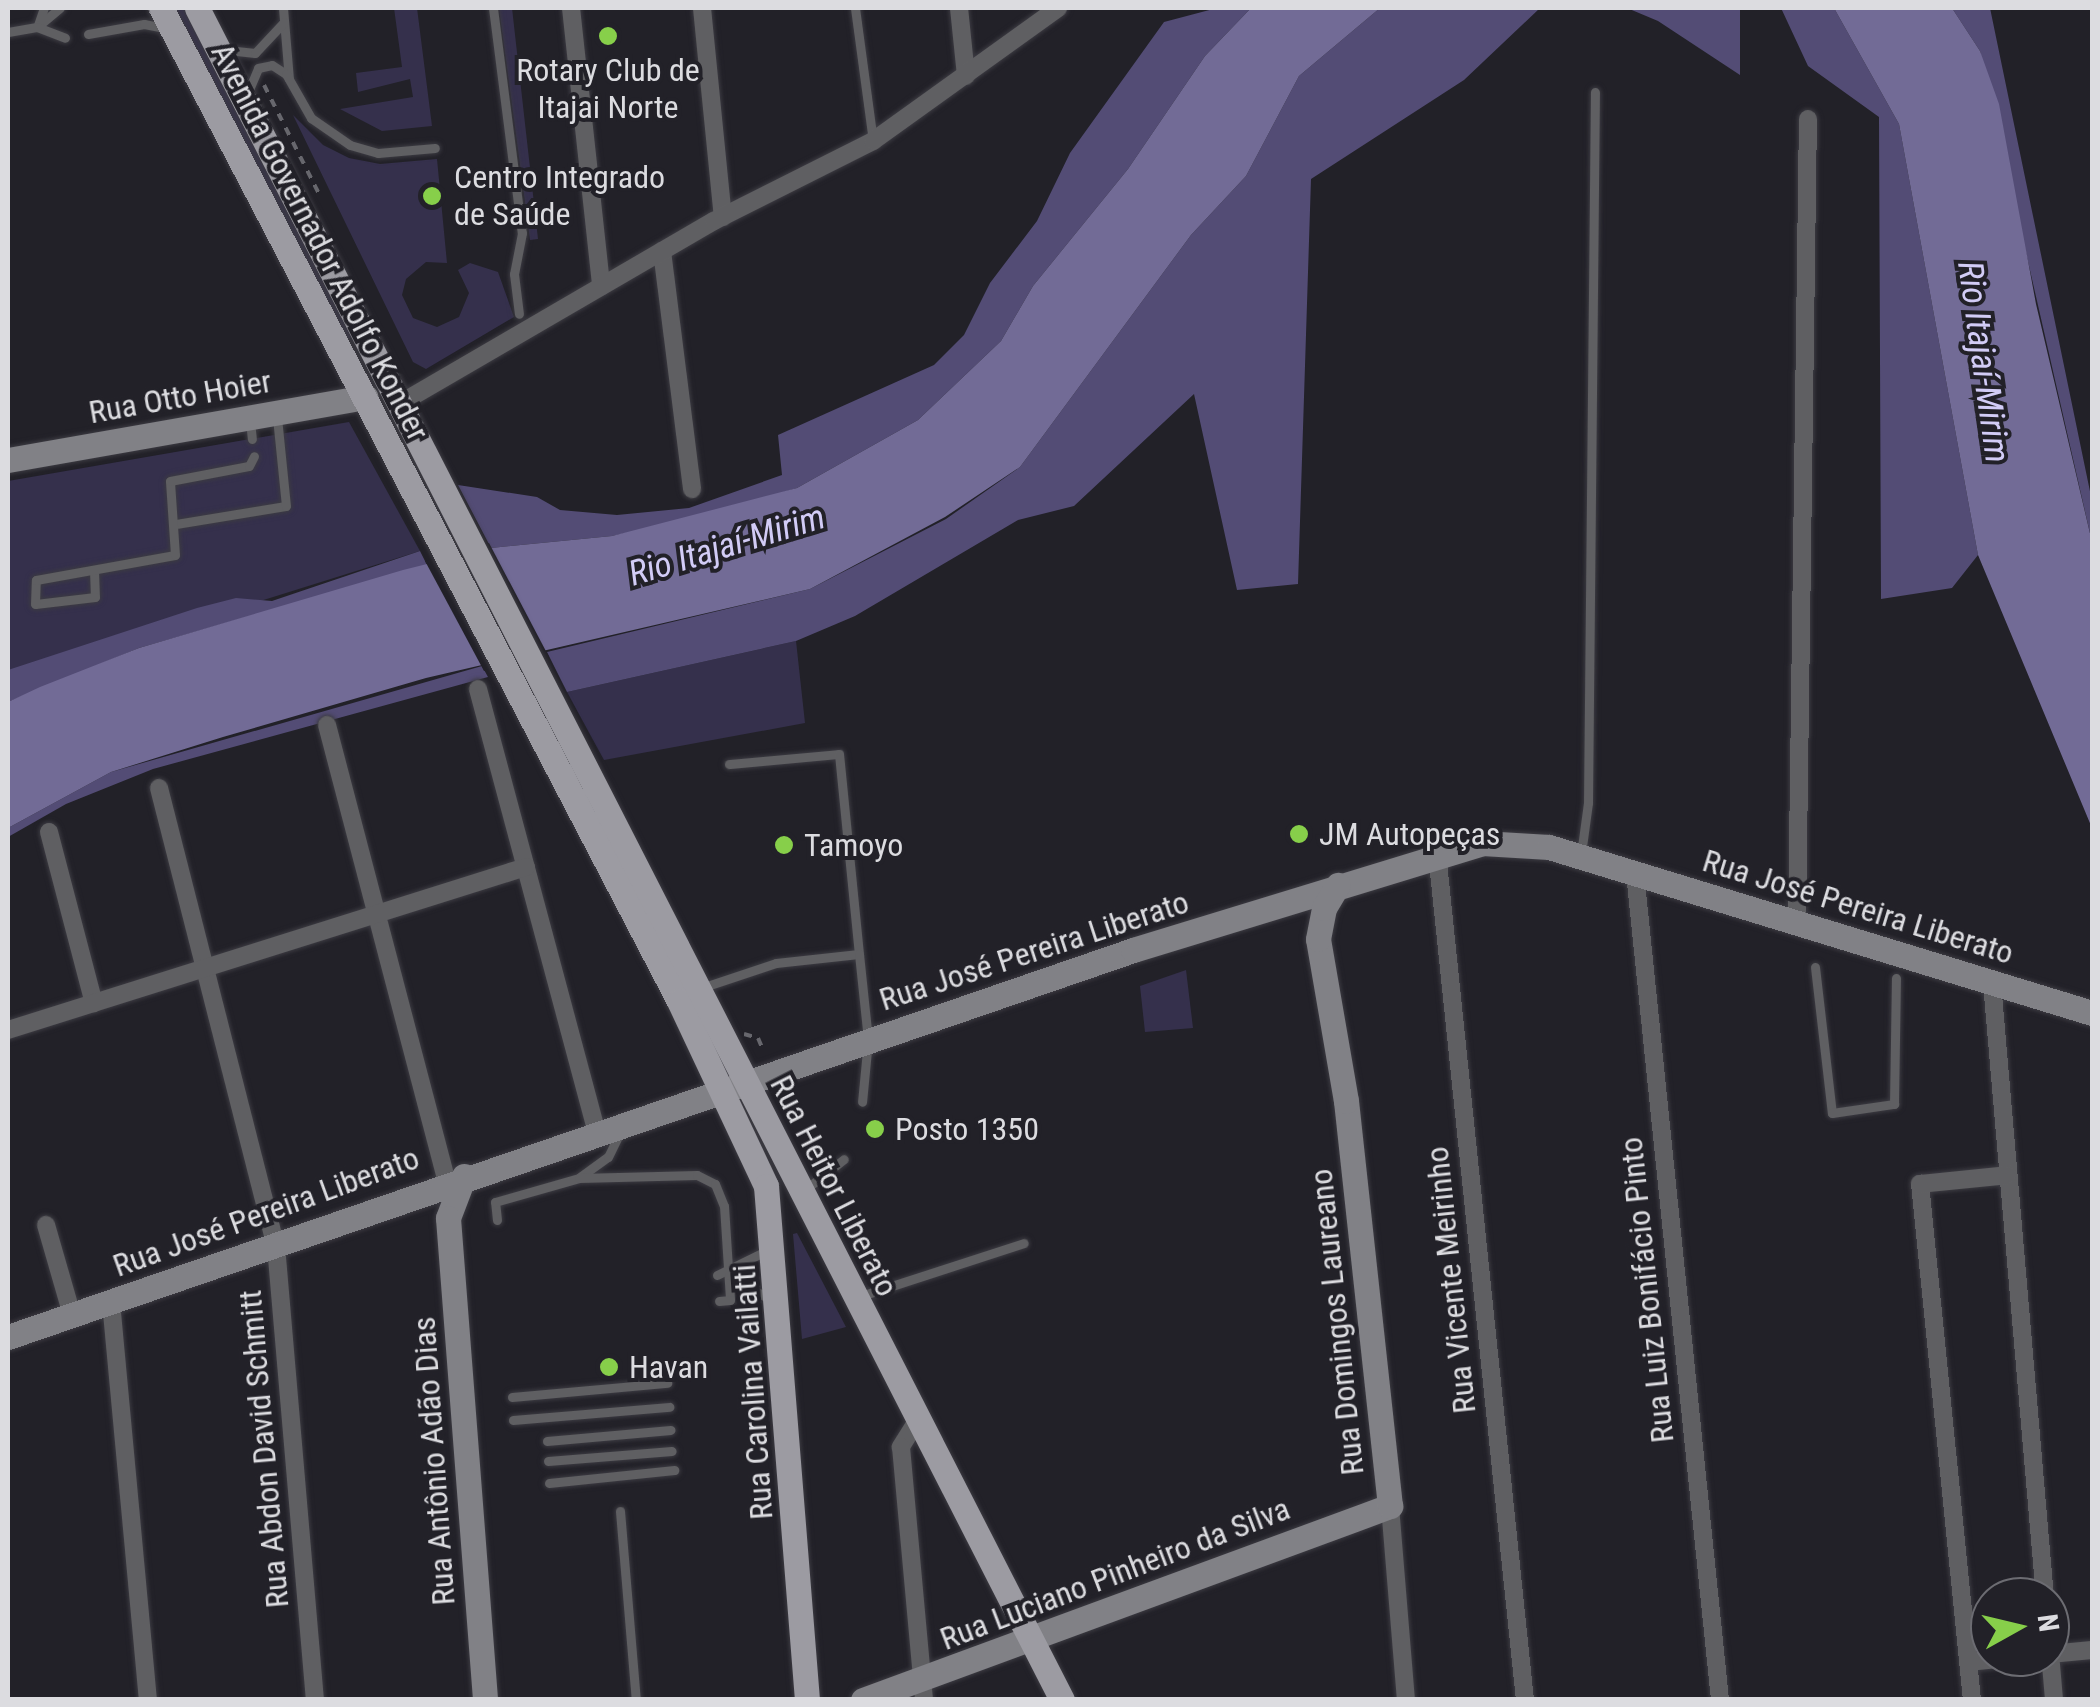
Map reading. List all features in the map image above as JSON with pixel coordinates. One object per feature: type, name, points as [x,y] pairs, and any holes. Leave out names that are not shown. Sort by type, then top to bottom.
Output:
[{"type":"main road","name":"Avenida Governador Adolfo Konder","points":[[162,8],[364,397],[431,501]]},
{"type":"main road","name":"Avenida Governador Adolfo Konder","points":[[197,8],[402,403],[431,501]]},
{"type":"main road","name":"Rua Otto Hoier","points":[[8,460],[40,461],[250,429],[276,414],[364,397]]},
{"type":"main road","points":[[431,501],[539,706]]},
{"type":"main road","name":"Rua Heitor Liberato","points":[[539,706],[699,990],[734,1085]]},
{"type":"main road","name":"Rua Heitor Liberato","points":[[539,706],[734,1085],[800,1193],[1062,1700]]},
{"type":"main road","name":"Rua José Pereira Liberato","points":[[8,1337],[276,1246],[416,1192],[868,1040],[1338,885],[1438,854],[1502,841],[1635,873],[2092,1013]]},
{"type":"main road","name":"Rua Domingos Laureano","points":[[1338,885],[1324,908],[1318,939],[1346,1101],[1390,1506]]},
{"type":"main road","points":[[1279,904],[1300,912],[1318,939]]},
{"type":"main road","name":"Rua Carolina Vailatti","points":[[734,1085],[766,1186],[775,1242],[808,1700]]},
{"type":"main road","name":"Rua Antônio Adão Dias","points":[[456,1179],[448,1218],[488,1655],[486,1700]]},
{"type":"main road","points":[[416,1192],[448,1218]]},
{"type":"main road","name":"Rua Luciano Pinheiro da Silva","points":[[862,1700],[923,1690],[1030,1637],[1390,1506]]},
{"type":"street","points":[[571,8],[601,286]]},
{"type":"street","points":[[702,8],[722,216]]},
{"type":"street","points":[[959,8],[966,76]]},
{"type":"street","points":[[402,403],[722,216],[873,141],[1058,8]]},
{"type":"street","points":[[1797,922],[1808,118]]},
{"type":"street","points":[[662,251],[692,488]]},
{"type":"street","points":[[478,690],[597,1133]]},
{"type":"street","points":[[326,725],[456,1179]]},
{"type":"street","name":"Rua Abdon David Schmitt","points":[[159,788],[276,1246],[315,1700]]},
{"type":"street","points":[[49,832],[94,1003]]},
{"type":"street","name":"Rua Vicente Meirinho","points":[[1438,854],[1525,1700]]},
{"type":"street","points":[[8,1030],[526,867]]},
{"type":"street","name":"Rua Luiz Bonifácio Pinto","points":[[1635,873],[1720,1700]]},
{"type":"street","points":[[1992,982],[2043,1577]]},
{"type":"street","points":[[1972,1700],[1920,1184],[2008,1175]]},
{"type":"street","points":[[46,1224],[72,1315]]},
{"type":"street","points":[[111,1302],[148,1700]]},
{"type":"street","points":[[918,1421],[901,1447],[923,1690]]},
{"type":"street","name":"Rua Domingos Laureano","points":[[1390,1506],[1406,1700]]},
{"type":"lane","points":[[37,28],[44,8]]},
{"type":"lane","points":[[37,28],[60,8]]},
{"type":"lane","points":[[282,8],[288,80]]},
{"type":"lane","points":[[493,8],[522,234],[514,274],[519,314]]},
{"type":"lane","points":[[855,8],[873,141]]},
{"type":"lane","points":[[214,40],[238,54],[255,53],[284,22]]},
{"type":"lane","points":[[88,34],[156,25],[183,48]]},
{"type":"lane","points":[[8,32],[37,28],[65,38]]},
{"type":"lane","points":[[246,102],[261,66],[277,67],[311,118],[350,145],[378,153],[435,148]]},
{"type":"lane","points":[[1580,857],[1588,821],[1595,92]]},
{"type":"lane","points":[[176,524],[286,506],[276,414]]},
{"type":"lane","points":[[94,570],[98,592],[92,599],[39,607],[32,586],[38,579],[175,555],[172,480],[248,466],[254,456]]},
{"type":"lane","points":[[729,764],[839,754],[868,1040],[862,1102]]},
{"type":"lane","points":[[699,990],[776,963],[860,954]]},
{"type":"lane","points":[[1815,967],[1832,1113],[1894,1104],[1896,978]]},
{"type":"lane","points":[[579,1178],[608,1157],[624,1124]]},
{"type":"lane","points":[[800,1193],[844,1159]]},
{"type":"lane","points":[[497,1220],[495,1202],[579,1178],[680,1170],[715,1184],[724,1206],[730,1300],[719,1301]]},
{"type":"lane","points":[[717,1275],[729,1275],[760,1259],[775,1242]]},
{"type":"lane","points":[[854,1298],[1024,1243]]},
{"type":"lane","points":[[729,1275],[780,1308]]},
{"type":"lane","points":[[512,1397],[667,1383]]},
{"type":"lane","points":[[513,1420],[669,1407]]},
{"type":"lane","points":[[547,1440],[671,1430]]},
{"type":"lane","points":[[548,1462],[672,1450]]},
{"type":"lane","points":[[550,1484],[674,1470]]},
{"type":"lane","points":[[620,1511],[636,1700]]},
{"type":"path","points":[[740,1032],[758,1038],[773,1072]]},
{"type":"shaded area","points":[[173,8],[186,8],[357,334],[346,340]]},
{"type":"shaded area","points":[[394,8],[417,8],[432,126],[382,131],[340,109],[413,97],[410,79],[358,92],[356,73],[402,67]]},
{"type":"shaded area","points":[[499,8],[512,8],[538,239],[530,240]]},
{"type":"shaded area","points":[[1217,8],[1251,8],[1205,56],[1128,169],[1033,286],[1001,341],[918,420],[797,488],[702,517],[612,536],[491,548],[458,485],[537,497],[560,510],[617,515],[689,508],[782,475],[778,435],[934,365],[964,335],[990,283],[1037,221],[1070,153],[1164,22]]},
{"type":"shaded area","points":[[1380,8],[1540,8],[1464,80],[1311,179],[1298,584],[1237,590],[1194,394],[1074,506],[1018,520],[855,616],[796,641],[567,692],[547,652],[810,589],[946,519],[1020,467],[1191,235],[1246,176],[1299,76]]},
{"type":"shaded area","points":[[1627,8],[1740,8],[1740,75],[1658,21]]},
{"type":"shaded area","points":[[1781,8],[1834,8],[1899,124],[1978,555],[1952,588],[1881,599],[1879,117],[1808,66]]},
{"type":"shaded area","points":[[1952,8],[1990,8],[2092,501],[2092,542],[1980,51]]},
{"type":"shaded area","points":[[293,115],[323,145],[349,158],[380,164],[437,159],[447,263],[426,262],[406,279],[402,295],[413,318],[437,327],[459,317],[469,293],[458,270],[470,263],[498,272],[514,317],[426,369],[413,362]]},
{"type":"shaded area","points":[[349,422],[420,551],[8,680],[8,481]]},
{"type":"shaded area","points":[[420,551],[427,565],[139,648],[8,702],[8,670],[197,608],[236,598],[272,601]]},
{"type":"shaded area","points":[[796,641],[805,723],[604,760],[567,692]]},
{"type":"shaded area","points":[[482,666],[488,677],[153,769],[66,804],[8,837],[8,828],[111,772]]},
{"type":"shaded area","points":[[1186,970],[1193,1028],[1145,1032],[1140,986]]},
{"type":"shaded area","points":[[797,1233],[846,1327],[802,1339],[793,1234]]},
{"type":"water","name":"Rio Itajaí-Mirim","points":[[1251,8],[1380,8],[1299,76],[1246,176],[1191,235],[1020,467],[945,517],[810,589],[426,678],[223,737],[111,772],[8,828],[8,702],[40,687],[139,648],[403,570],[491,548],[612,536],[797,488],[918,420],[1001,341],[1033,286],[1128,169],[1205,56]]},
{"type":"water","name":"Rio Itajaí-Mirim","points":[[1834,8],[1952,8],[1980,51],[1999,104],[2036,304],[2092,542],[2092,828],[1978,555],[1899,124]]},
{"type":"pier","points":[[489,543],[549,657],[484,671],[425,561]]},
{"type":"place","name":"Rotary Club de Itajai Norte","points":[[608,36]]},
{"type":"place","name":"Centro Integrado de Saúde","points":[[432,196]]},
{"type":"place","name":"JM Autopeças","points":[[1299,834]]},
{"type":"place","name":"Tamoyo","points":[[784,845]]},
{"type":"place","name":"Posto 1350","points":[[875,1129]]},
{"type":"place","name":"Havan","points":[[609,1367]]}]
